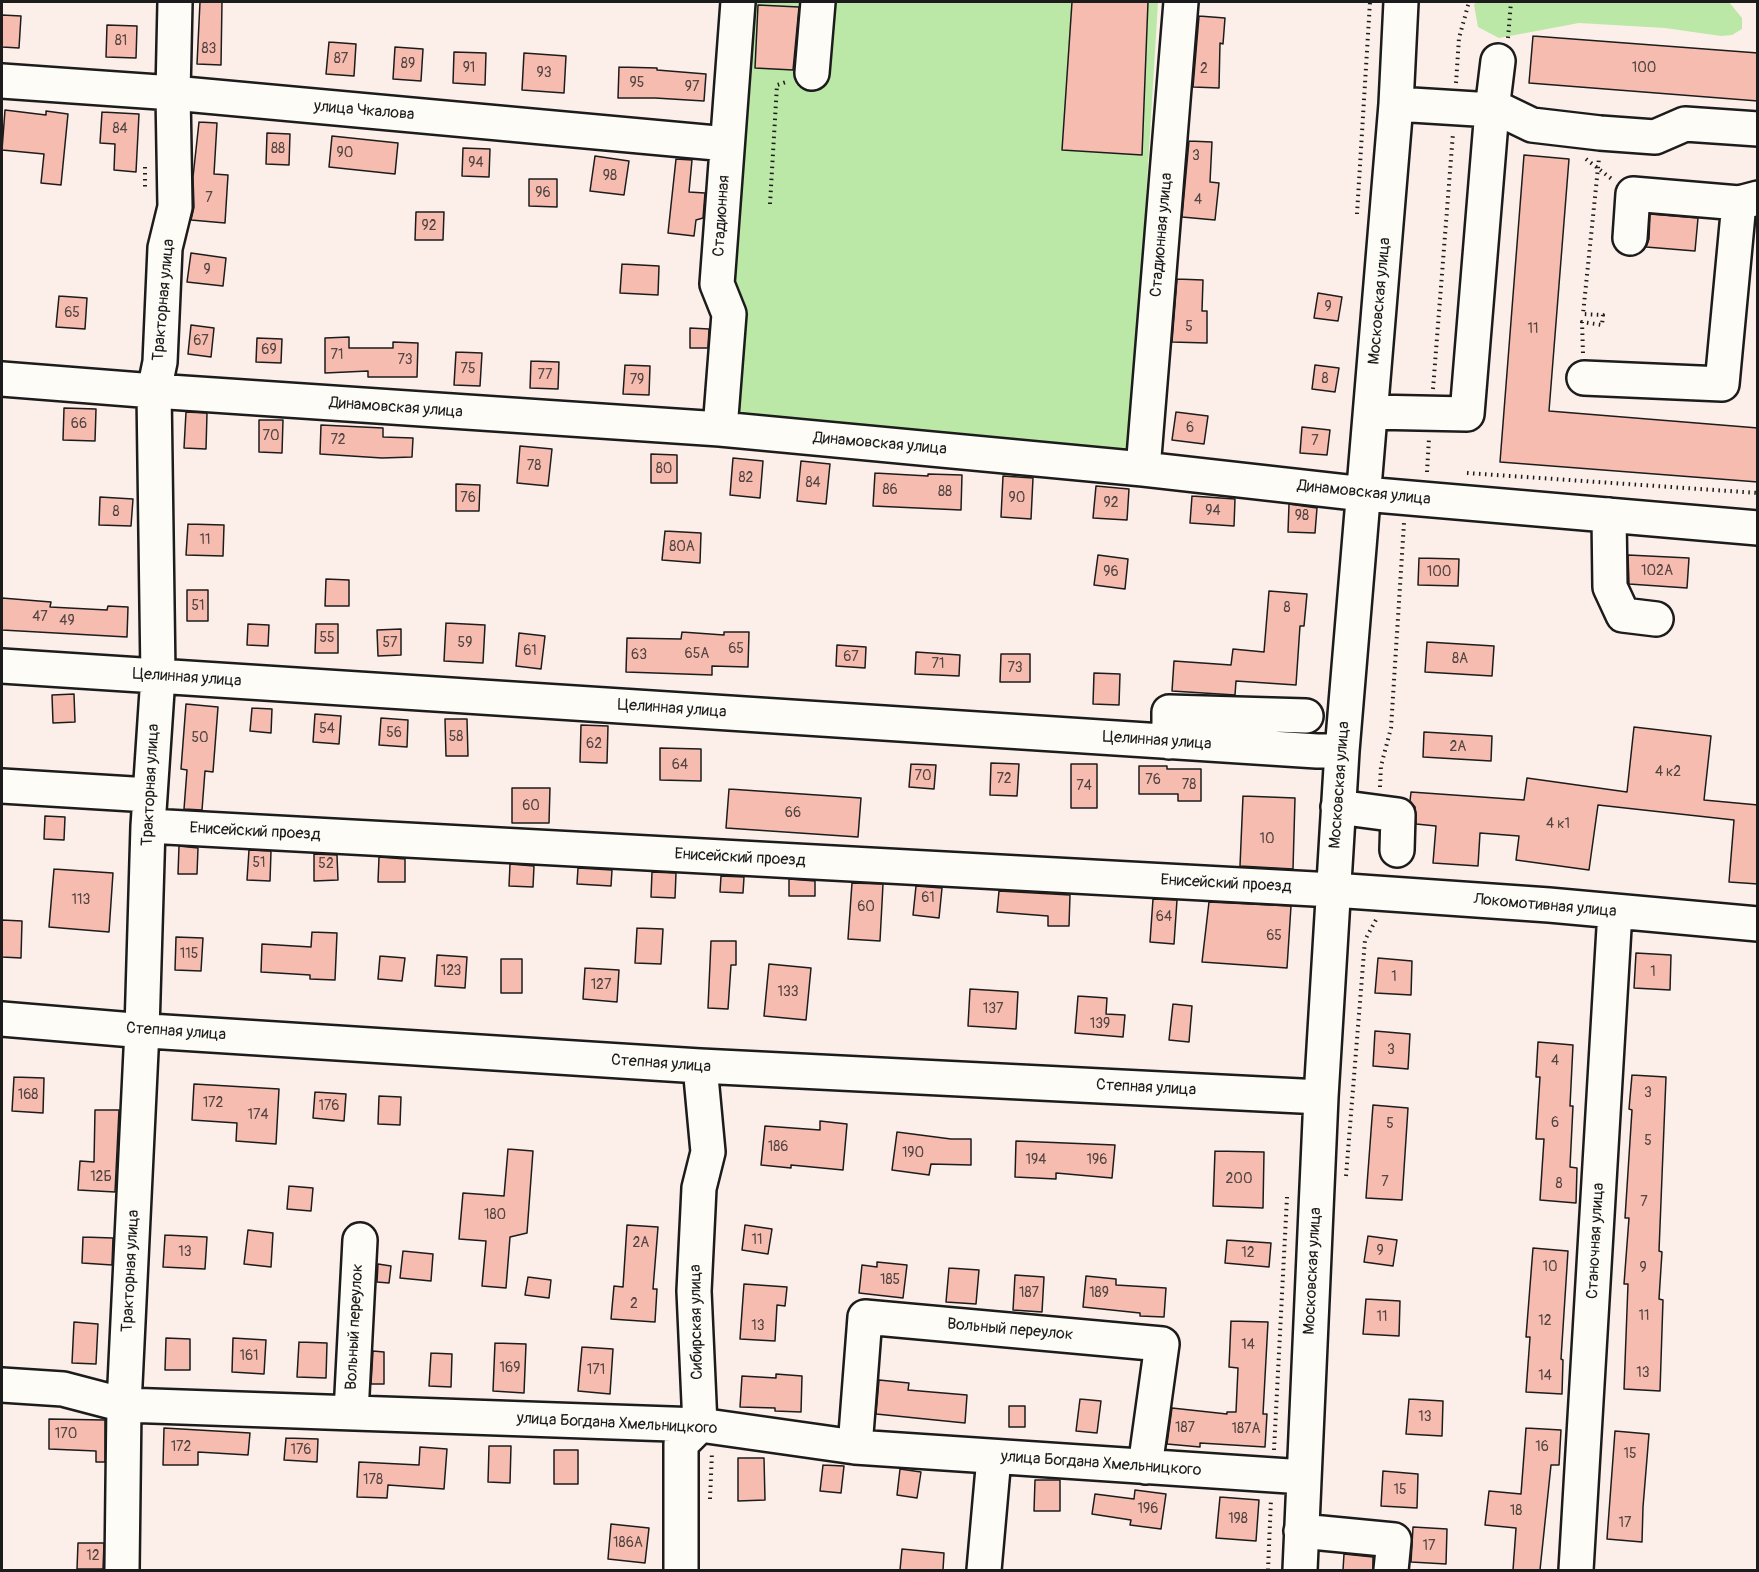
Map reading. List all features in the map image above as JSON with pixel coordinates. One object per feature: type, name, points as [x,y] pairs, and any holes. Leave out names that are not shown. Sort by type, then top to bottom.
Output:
[{"type":"street","name":"Тракторная улица","points":[[122,1570],[124,1405],[142,1030],[148,811],[158,676],[154,391],[160,362],[165,248],[175,207],[173,93],[175,2]]},
{"type":"street","name":"Стадионная","points":[[720,429],[729,314],[717,284],[738,2]]},
{"type":"street","points":[[812,73],[818,2]]},
{"type":"street","name":"Стадионная улица","points":[[1143,469],[1181,2]]},
{"type":"street","name":"Московская улица","points":[[1300,1570],[1301,1531],[1288,1477],[1317,1174],[1342,751],[1396,104],[1401,2]]},
{"type":"street","points":[[1371,412],[1467,414],[1498,61]]},
{"type":"street","name":"улица Чкалова","points":[[2,81],[173,93],[727,144]]},
{"type":"street","points":[[1396,104],[1503,111],[1532,125],[1655,137],[1685,124],[1758,129]]},
{"type":"street","points":[[1584,378],[1722,384],[1748,201],[1633,194],[1630,238]]},
{"type":"street","name":"Динамовская улица","points":[[2,379],[720,429],[1143,469],[1364,494],[1758,528]]},
{"type":"street","points":[[1609,515],[1610,586],[1614,596],[1623,615],[1656,619]]},
{"type":"street","name":"Целинная улица","points":[[2,666],[1169,742],[1342,751]]},
{"type":"street","points":[[1169,742],[1169,712],[1306,716]]},
{"type":"street","name":"Енисейский проезд","points":[[2,786],[148,811],[1333,890]]},
{"type":"street","points":[[1338,807],[1398,815],[1397,850]]},
{"type":"street","name":"Локомотивная улица","points":[[1333,890],[1758,924]]},
{"type":"street","name":"Станочная улица","points":[[1576,1570],[1615,911]]},
{"type":"street","name":"Степная улица","points":[[2,1019],[700,1066],[1321,1096]]},
{"type":"street","name":"Сибирская улица","points":[[699,1425],[694,1291],[699,1188],[708,1152],[700,1066]]},
{"type":"street","name":"Вольный переулок","points":[[351,1413],[360,1240]]},
{"type":"street","name":"Вольный переулок","points":[[855,1447],[865,1317],[1161,1344],[1145,1467]]},
{"type":"street","name":"улица Богдана Хмельницкого","points":[[2,1385],[63,1389],[124,1405],[699,1425],[855,1447],[1288,1477]]},
{"type":"street","points":[[681,1570],[681,1444],[699,1425]]},
{"type":"street","points":[[984,1570],[994,1457]]},
{"type":"street","points":[[1301,1531],[1394,1540],[1391,1570]]},
{"type":"path","points":[[1378,812],[1380,766],[1391,728],[1405,509],[1420,499],[1431,413],[1459,38],[1469,2]]},
{"type":"path","points":[[770,204],[777,85],[812,73]]},
{"type":"path","points":[[1584,378],[1582,322],[1602,325],[1603,315],[1583,314],[1600,133]]},
{"type":"path","points":[[1463,473],[1758,492]]},
{"type":"path","points":[[1317,1174],[1347,1176],[1365,940],[1385,905],[1387,894]]},
{"type":"path","points":[[1268,1570],[1288,1477],[1287,1197]]},
{"type":"green space","points":[[747,2],[1158,2],[1131,445],[1120,452],[736,422],[744,300],[730,290]]},
{"type":"green space","points":[[1476,2],[1729,2],[1742,18],[1742,29],[1732,35],[1721,36],[1665,28],[1579,23],[1499,38],[1478,27],[1474,5]]},
{"type":"building","points":[[200,2],[222,2],[221,65],[197,64]]},
{"type":"building","points":[[1072,2],[1148,2],[1142,155],[1062,150]]},
{"type":"building","points":[[758,5],[799,7],[793,70],[755,68]]},
{"type":"building","points":[[2,15],[21,16],[19,48],[2,47]]},
{"type":"building","points":[[1199,16],[1225,18],[1223,44],[1220,43],[1219,88],[1193,87]]},
{"type":"building","points":[[107,25],[137,26],[136,58],[106,57]]},
{"type":"building","points":[[1533,36],[1758,53],[1758,101],[1529,83]]},
{"type":"building","points":[[329,42],[356,44],[354,76],[326,74]]},
{"type":"building","points":[[395,47],[423,49],[421,81],[393,79]]},
{"type":"building","points":[[454,52],[486,53],[485,85],[453,83]]},
{"type":"building","points":[[524,53],[566,56],[564,93],[522,90]]},
{"type":"building","points":[[619,67],[657,68],[657,70],[706,74],[704,101],[618,98]]},
{"type":"building","points":[[5,110],[46,115],[46,111],[68,114],[61,185],[41,183],[44,154],[2,150]]},
{"type":"building","points":[[102,112],[139,114],[136,172],[114,170],[115,144],[100,143]]},
{"type":"building","points":[[199,122],[217,123],[214,174],[228,175],[225,223],[191,220],[194,207],[193,177]]},
{"type":"building","points":[[267,133],[290,134],[289,165],[266,164]]},
{"type":"building","points":[[332,136],[398,143],[395,174],[329,167]]},
{"type":"building","points":[[1189,141],[1212,142],[1210,182],[1219,183],[1215,220],[1182,217]]},
{"type":"building","points":[[463,148],[490,149],[489,177],[462,176]]},
{"type":"building","points":[[1524,155],[1569,159],[1549,411],[1758,428],[1758,482],[1500,462]]},
{"type":"building","points":[[595,156],[629,161],[624,195],[590,191]]},
{"type":"building","points":[[676,159],[692,160],[689,192],[705,193],[703,218],[696,220],[694,236],[668,233]]},
{"type":"building","points":[[529,179],[557,179],[557,207],[529,206]]},
{"type":"building","points":[[416,212],[444,212],[443,240],[415,240]]},
{"type":"building","points":[[1650,214],[1698,218],[1695,251],[1646,247],[1649,239]]},
{"type":"building","points":[[191,253],[226,258],[223,286],[187,282]]},
{"type":"building","points":[[622,264],[659,266],[658,295],[620,293]]},
{"type":"building","points":[[1177,279],[1203,280],[1202,311],[1207,311],[1207,343],[1172,342]]},
{"type":"building","points":[[1318,293],[1342,297],[1338,321],[1314,318]]},
{"type":"building","points":[[59,296],[87,298],[85,329],[56,327]]},
{"type":"building","points":[[191,325],[214,328],[211,357],[188,354]]},
{"type":"building","points":[[690,328],[709,329],[708,348],[690,348]]},
{"type":"building","points":[[349,337],[349,348],[393,348],[393,342],[418,343],[417,377],[368,377],[368,371],[325,373],[325,338]]},
{"type":"building","points":[[257,338],[282,339],[281,363],[256,362]]},
{"type":"building","points":[[456,352],[482,353],[480,386],[454,385]]},
{"type":"building","points":[[531,361],[559,362],[558,389],[530,388]]},
{"type":"building","points":[[625,365],[650,366],[649,395],[623,394]]},
{"type":"building","points":[[1315,365],[1339,368],[1335,392],[1312,389]]},
{"type":"building","points":[[64,408],[96,409],[95,441],[63,440]]},
{"type":"building","points":[[186,412],[207,413],[206,449],[184,448]]},
{"type":"building","points":[[1176,412],[1208,416],[1204,444],[1172,440]]},
{"type":"building","points":[[259,420],[283,420],[282,453],[259,452]]},
{"type":"building","points":[[321,425],[383,428],[383,437],[413,438],[412,457],[382,458],[320,454]]},
{"type":"building","points":[[1302,427],[1330,430],[1327,455],[1300,453]]},
{"type":"building","points":[[520,446],[552,449],[548,486],[517,483]]},
{"type":"building","points":[[651,454],[677,455],[677,483],[651,483]]},
{"type":"building","points":[[733,458],[763,461],[760,498],[730,495]]},
{"type":"building","points":[[801,461],[830,464],[826,504],[797,501]]},
{"type":"building","points":[[875,473],[962,475],[961,510],[873,506]]},
{"type":"building","points":[[1003,476],[1033,478],[1031,519],[1001,517]]},
{"type":"building","points":[[456,484],[480,485],[479,511],[456,511]]},
{"type":"building","points":[[1096,486],[1129,489],[1127,520],[1093,518]]},
{"type":"building","points":[[1192,496],[1235,499],[1234,526],[1190,523]]},
{"type":"building","points":[[100,497],[133,499],[131,526],[99,525]]},
{"type":"building","points":[[1289,504],[1317,508],[1315,533],[1288,532]]},
{"type":"building","points":[[188,524],[224,525],[223,556],[186,555]]},
{"type":"building","points":[[665,531],[701,533],[700,563],[662,560]]},
{"type":"building","points":[[1098,555],[1128,559],[1125,589],[1094,585]]},
{"type":"building","points":[[1628,555],[1689,558],[1687,588],[1629,584]]},
{"type":"building","points":[[1419,558],[1459,559],[1458,586],[1418,585]]},
{"type":"building","points":[[326,579],[349,580],[349,606],[325,606]]},
{"type":"building","points":[[187,590],[208,590],[208,621],[187,621]]},
{"type":"building","points":[[1269,591],[1307,594],[1304,626],[1300,626],[1296,685],[1236,681],[1235,695],[1172,691],[1174,661],[1231,665],[1233,649],[1264,652]]},
{"type":"building","points":[[2,598],[51,602],[50,607],[107,610],[108,606],[128,607],[127,637],[2,630]]},
{"type":"building","points":[[446,623],[485,625],[483,663],[444,661]]},
{"type":"building","points":[[248,624],[269,625],[268,646],[247,645]]},
{"type":"building","points":[[316,624],[338,624],[338,653],[315,653]]},
{"type":"building","points":[[401,629],[401,655],[378,656],[377,630]]},
{"type":"building","points":[[682,632],[724,635],[724,632],[749,632],[748,667],[712,666],[712,675],[626,672],[627,638],[681,639]]},
{"type":"building","points":[[519,633],[545,636],[541,669],[516,666]]},
{"type":"building","points":[[1427,642],[1494,646],[1492,676],[1425,672]]},
{"type":"building","points":[[837,645],[866,647],[865,668],[836,666]]},
{"type":"building","points":[[916,652],[960,655],[959,676],[915,674]]},
{"type":"building","points":[[1001,654],[1030,654],[1030,682],[1000,682]]},
{"type":"building","points":[[1094,673],[1120,674],[1119,705],[1093,704]]},
{"type":"building","points":[[74,694],[75,722],[53,723],[52,695]]},
{"type":"building","points":[[186,704],[218,707],[213,772],[205,771],[202,810],[184,809],[187,770],[181,769]]},
{"type":"building","points":[[252,708],[272,709],[271,733],[250,731]]},
{"type":"building","points":[[315,714],[341,716],[339,744],[313,742]]},
{"type":"building","points":[[381,718],[408,720],[407,747],[379,745]]},
{"type":"building","points":[[445,719],[467,719],[468,756],[446,756]]},
{"type":"building","points":[[581,725],[608,726],[607,763],[580,762]]},
{"type":"building","points":[[1634,727],[1711,736],[1704,800],[1758,805],[1758,884],[1729,882],[1734,820],[1598,805],[1589,870],[1516,860],[1519,836],[1480,833],[1478,866],[1433,863],[1436,826],[1416,824],[1415,807],[1410,801],[1411,792],[1524,800],[1527,778],[1627,792]]},
{"type":"building","points":[[1424,732],[1492,736],[1491,761],[1423,757]]},
{"type":"building","points":[[660,748],[701,749],[701,781],[660,780]]},
{"type":"building","points":[[991,763],[1019,764],[1017,796],[990,795]]},
{"type":"building","points":[[911,764],[936,765],[934,789],[909,787]]},
{"type":"building","points":[[1071,764],[1097,764],[1097,808],[1071,808]]},
{"type":"building","points":[[1139,766],[1201,769],[1201,801],[1178,801],[1178,794],[1139,794]]},
{"type":"building","points":[[512,788],[550,788],[549,823],[512,823]]},
{"type":"building","points":[[729,789],[861,798],[858,837],[726,828]]},
{"type":"building","points":[[1243,796],[1295,798],[1293,869],[1240,866]]},
{"type":"building","points":[[45,816],[65,817],[64,840],[44,839]]},
{"type":"building","points":[[179,846],[198,848],[197,874],[178,874]]},
{"type":"building","points":[[249,850],[271,851],[270,881],[247,880]]},
{"type":"building","points":[[314,854],[337,855],[338,880],[314,881]]},
{"type":"building","points":[[379,857],[405,859],[405,882],[378,882]]},
{"type":"building","points":[[510,864],[534,866],[533,887],[509,886]]},
{"type":"building","points":[[578,868],[612,870],[611,886],[577,884]]},
{"type":"building","points":[[54,869],[113,873],[109,932],[49,927]]},
{"type":"building","points":[[652,872],[676,873],[675,898],[651,897]]},
{"type":"building","points":[[721,876],[744,877],[743,893],[720,892]]},
{"type":"building","points":[[789,879],[815,881],[815,896],[789,896]]},
{"type":"building","points":[[852,883],[883,884],[880,941],[848,939]]},
{"type":"building","points":[[916,886],[942,888],[939,918],[913,915]]},
{"type":"building","points":[[999,891],[1070,895],[1069,926],[1048,926],[1048,916],[997,912]]},
{"type":"building","points":[[1153,899],[1177,900],[1174,944],[1150,942]]},
{"type":"building","points":[[1209,902],[1291,906],[1287,968],[1202,962]]},
{"type":"building","points":[[2,920],[22,921],[21,958],[2,957]]},
{"type":"building","points":[[637,928],[663,929],[661,964],[635,963]]},
{"type":"building","points":[[312,932],[337,933],[335,980],[310,979],[310,975],[261,972],[262,944],[311,947]]},
{"type":"building","points":[[176,937],[203,938],[201,971],[175,970]]},
{"type":"building","points":[[711,941],[736,941],[736,965],[731,965],[728,1009],[708,1008]]},
{"type":"building","points":[[1636,953],[1671,955],[1670,990],[1634,988]]},
{"type":"building","points":[[437,955],[467,957],[465,988],[435,986]]},
{"type":"building","points":[[380,956],[405,958],[402,981],[378,979]]},
{"type":"building","points":[[1378,958],[1412,961],[1411,995],[1375,993]]},
{"type":"building","points":[[501,959],[522,959],[522,993],[501,993]]},
{"type":"building","points":[[769,964],[811,968],[806,1020],[764,1016]]},
{"type":"building","points":[[585,968],[619,970],[617,1002],[583,999]]},
{"type":"building","points":[[970,989],[1018,992],[1016,1029],[968,1026]]},
{"type":"building","points":[[1078,996],[1107,998],[1106,1014],[1125,1015],[1123,1037],[1075,1033]]},
{"type":"building","points":[[1173,1004],[1192,1006],[1189,1042],[1169,1040]]},
{"type":"building","points":[[1375,1031],[1410,1034],[1408,1069],[1373,1066]]},
{"type":"building","points":[[1538,1042],[1573,1045],[1570,1167],[1577,1168],[1576,1203],[1540,1200],[1544,1139],[1536,1139],[1540,1077],[1536,1077]]},
{"type":"building","points":[[1632,1075],[1666,1077],[1659,1251],[1662,1252],[1659,1299],[1663,1300],[1660,1391],[1624,1389],[1628,1284],[1624,1284],[1629,1218],[1625,1218]]},
{"type":"building","points":[[14,1077],[44,1078],[43,1113],[12,1111]]},
{"type":"building","points":[[194,1084],[279,1089],[276,1144],[236,1141],[237,1123],[192,1120]]},
{"type":"building","points":[[315,1092],[346,1094],[344,1121],[313,1118]]},
{"type":"building","points":[[379,1096],[401,1097],[400,1125],[378,1124]]},
{"type":"building","points":[[1373,1105],[1408,1108],[1402,1200],[1366,1198]]},
{"type":"building","points":[[95,1110],[119,1110],[115,1192],[78,1190],[80,1161],[94,1162]]},
{"type":"building","points":[[820,1121],[847,1124],[843,1170],[791,1165],[791,1168],[761,1165],[765,1126],[820,1130]]},
{"type":"building","points":[[897,1132],[951,1139],[971,1139],[971,1165],[931,1164],[929,1175],[892,1170]]},
{"type":"building","points":[[1016,1141],[1115,1145],[1112,1178],[1056,1173],[1056,1179],[1015,1177]]},
{"type":"building","points":[[508,1149],[533,1151],[527,1233],[510,1237],[506,1288],[482,1286],[486,1241],[459,1239],[463,1193],[504,1196]]},
{"type":"building","points":[[1215,1151],[1264,1152],[1263,1208],[1213,1206]]},
{"type":"building","points":[[289,1186],[313,1188],[311,1211],[287,1209]]},
{"type":"building","points":[[627,1225],[658,1227],[653,1289],[657,1289],[655,1322],[611,1319],[614,1286],[623,1287]]},
{"type":"building","points":[[745,1225],[772,1229],[768,1254],[742,1250]]},
{"type":"building","points":[[248,1230],[273,1233],[271,1267],[244,1264]]},
{"type":"building","points":[[165,1235],[207,1237],[205,1269],[163,1267]]},
{"type":"building","points":[[1368,1236],[1397,1240],[1393,1266],[1364,1262]]},
{"type":"building","points":[[83,1237],[113,1238],[112,1265],[82,1263]]},
{"type":"building","points":[[1227,1240],[1271,1243],[1269,1267],[1225,1263]]},
{"type":"building","points":[[1533,1248],[1568,1251],[1561,1359],[1563,1360],[1562,1394],[1526,1392],[1530,1337],[1526,1337]]},
{"type":"building","points":[[403,1251],[433,1254],[431,1281],[400,1278]]},
{"type":"building","points":[[877,1262],[907,1265],[903,1298],[859,1293],[862,1265],[877,1267]]},
{"type":"building","points":[[378,1264],[391,1266],[389,1283],[377,1282]]},
{"type":"building","points":[[949,1268],[979,1270],[976,1304],[946,1302]]},
{"type":"building","points":[[1015,1275],[1044,1277],[1042,1312],[1013,1310]]},
{"type":"building","points":[[1086,1276],[1116,1279],[1116,1285],[1166,1288],[1164,1317],[1140,1316],[1140,1313],[1083,1307]]},
{"type":"building","points":[[528,1277],[551,1280],[549,1298],[525,1295]]},
{"type":"building","points":[[744,1284],[787,1287],[785,1306],[777,1305],[775,1341],[740,1339]]},
{"type":"building","points":[[1366,1299],[1400,1301],[1399,1336],[1363,1334]]},
{"type":"building","points":[[1231,1321],[1268,1322],[1263,1414],[1267,1414],[1265,1447],[1200,1443],[1200,1447],[1167,1444],[1172,1408],[1227,1414],[1227,1412],[1236,1412],[1238,1368],[1229,1367]]},
{"type":"building","points":[[74,1322],[98,1324],[96,1364],[72,1363]]},
{"type":"building","points":[[166,1338],[190,1339],[190,1370],[165,1370]]},
{"type":"building","points":[[233,1338],[266,1340],[264,1374],[232,1372]]},
{"type":"building","points":[[299,1342],[327,1343],[326,1378],[297,1377]]},
{"type":"building","points":[[495,1343],[526,1344],[524,1393],[493,1391]]},
{"type":"building","points":[[582,1347],[613,1349],[610,1394],[578,1391]]},
{"type":"building","points":[[373,1351],[384,1352],[384,1384],[371,1384]]},
{"type":"building","points":[[431,1353],[452,1354],[451,1387],[429,1386]]},
{"type":"building","points":[[776,1374],[802,1376],[801,1412],[775,1411],[775,1408],[740,1407],[742,1376],[776,1378]]},
{"type":"building","points":[[879,1380],[909,1383],[908,1390],[967,1395],[965,1423],[876,1414]]},
{"type":"building","points":[[1080,1399],[1101,1401],[1097,1433],[1076,1431]]},
{"type":"building","points":[[1409,1399],[1443,1401],[1442,1436],[1406,1434]]},
{"type":"building","points":[[1009,1406],[1025,1406],[1025,1427],[1009,1427]]},
{"type":"building","points":[[49,1419],[105,1420],[105,1462],[96,1462],[96,1451],[49,1449]]},
{"type":"building","points":[[164,1428],[250,1433],[248,1455],[198,1452],[198,1465],[163,1465]]},
{"type":"building","points":[[1526,1428],[1561,1430],[1559,1465],[1551,1465],[1540,1570],[1513,1570],[1516,1528],[1485,1525],[1489,1491],[1521,1494]]},
{"type":"building","points":[[1615,1431],[1649,1434],[1642,1542],[1607,1539]]},
{"type":"building","points":[[286,1438],[318,1439],[317,1462],[284,1460]]},
{"type":"building","points":[[489,1446],[511,1446],[510,1483],[488,1482]]},
{"type":"building","points":[[420,1447],[447,1449],[444,1489],[388,1485],[387,1498],[357,1497],[359,1462],[419,1465]]},
{"type":"building","points":[[554,1450],[578,1450],[578,1484],[554,1484]]},
{"type":"building","points":[[738,1458],[764,1458],[765,1500],[738,1501]]},
{"type":"building","points":[[823,1465],[844,1466],[841,1493],[820,1491]]},
{"type":"building","points":[[900,1469],[921,1472],[917,1498],[897,1495]]},
{"type":"building","points":[[1383,1471],[1418,1474],[1417,1508],[1381,1506]]},
{"type":"building","points":[[1035,1480],[1060,1480],[1060,1511],[1034,1511]]},
{"type":"building","points":[[1135,1490],[1166,1494],[1161,1529],[1130,1525],[1131,1520],[1092,1514],[1095,1494],[1134,1499]]},
{"type":"building","points":[[1220,1497],[1259,1500],[1256,1541],[1216,1538]]},
{"type":"building","points":[[611,1524],[649,1528],[645,1563],[608,1559]]},
{"type":"building","points":[[1413,1527],[1447,1529],[1446,1564],[1411,1562]]},
{"type":"building","points":[[78,1543],[104,1543],[103,1569],[77,1569]]},
{"type":"building","points":[[902,1549],[944,1553],[943,1570],[900,1570]]},
{"type":"building","points":[[1344,1554],[1373,1557],[1373,1570],[1343,1570]]}]
